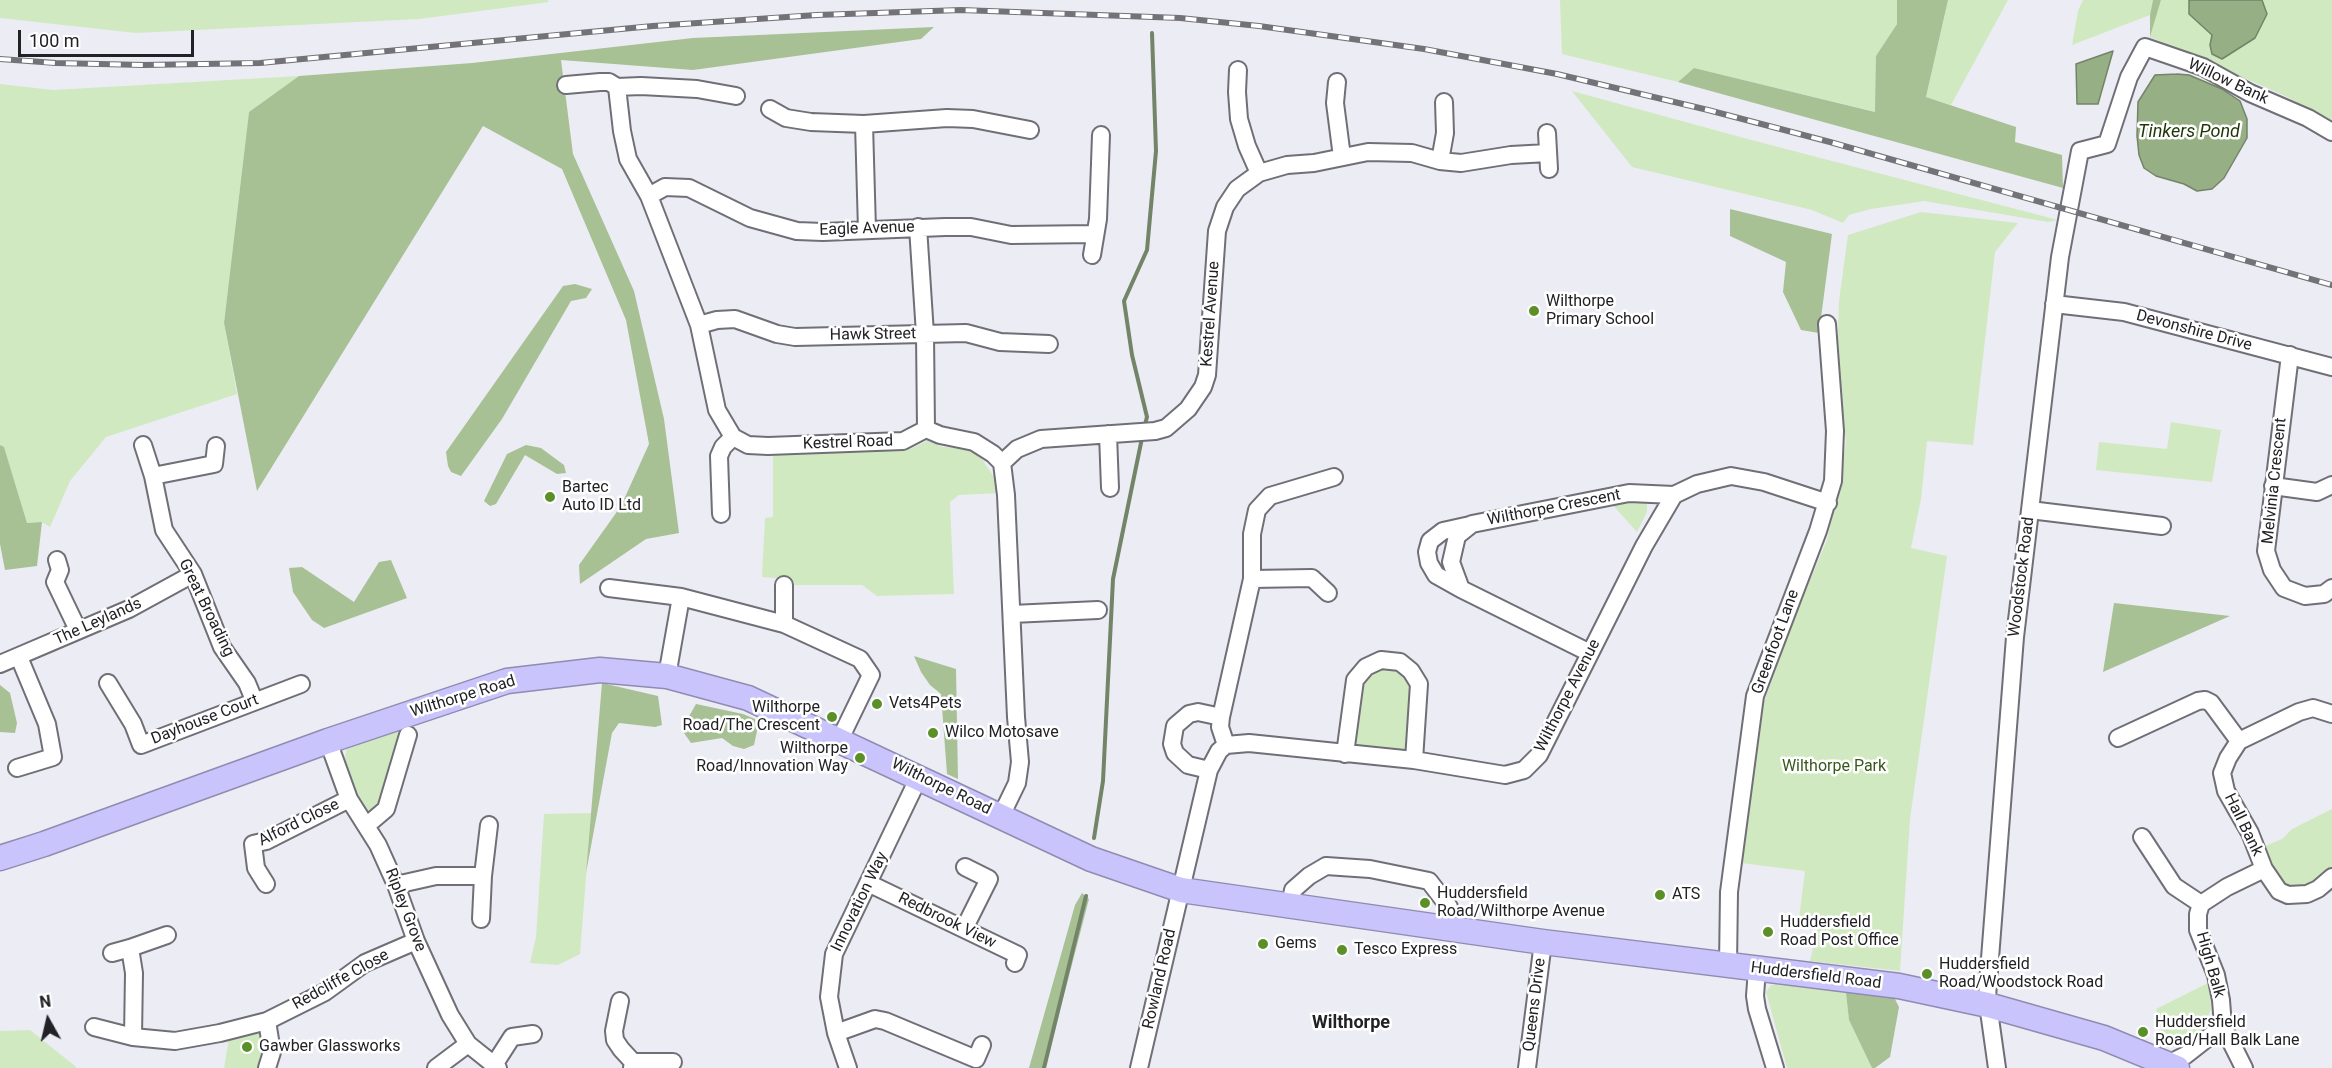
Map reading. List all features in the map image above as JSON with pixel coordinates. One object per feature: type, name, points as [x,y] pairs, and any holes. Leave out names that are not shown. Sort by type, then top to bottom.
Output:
[{"type":"highway","name":"Wilthorpe Road","points":[[0,858],[327,741],[507,681],[600,670],[667,676],[748,698],[840,739],[1091,859]]},
{"type":"highway","name":"Huddersfield Road","points":[[1091,859],[1181,890],[1543,942],[1899,987],[1988,1005],[2104,1038],[2173,1066]]},
{"type":"street","name":"Willow Bank","points":[[2080,151],[2108,144],[2129,77],[2145,47],[2203,67],[2250,93],[2308,118],[2332,132]]},
{"type":"street","points":[[1238,70],[1239,119],[1258,173]]},
{"type":"street","points":[[566,85],[609,82],[617,87],[641,86],[697,90],[736,96]]},
{"type":"street","points":[[1337,82],[1335,103],[1342,157]]},
{"type":"street","points":[[617,87],[628,159],[649,196],[699,325],[717,410],[733,437],[723,447],[719,456],[726,484],[721,514]]},
{"type":"street","points":[[1440,161],[1445,133],[1443,102]]},
{"type":"street","points":[[770,110],[786,118],[802,121],[864,124],[964,119],[1030,130]]},
{"type":"street","points":[[864,124],[867,230]]},
{"type":"street","name":"Kestrel Avenue","points":[[1002,463],[1017,449],[1041,439],[1155,431],[1166,428],[1188,409],[1203,387],[1207,375],[1217,231],[1225,207],[1237,189],[1258,173],[1287,165],[1368,152],[1389,151],[1412,153],[1440,161],[1461,163],[1511,155],[1549,161],[1547,133]]},
{"type":"street","points":[[1092,255],[1099,202],[1101,135]]},
{"type":"street","name":"Woodstock Road","points":[[1997,1068],[1988,1005],[2015,637],[2054,304],[2064,230],[2080,151]]},
{"type":"street","name":"Eagle Avenue","points":[[649,196],[665,187],[689,188],[750,219],[797,231],[971,227],[1021,235],[1095,234]]},
{"type":"street","points":[[918,227],[925,334],[926,429],[940,435],[974,442],[988,450],[1002,463],[1006,495],[1020,771],[1001,816]]},
{"type":"street","name":"Devonshire Drive","points":[[2054,304],[2124,312],[2332,367]]},
{"type":"street","name":"Hawk Street","points":[[699,325],[717,320],[735,319],[777,334],[795,337],[966,333],[1000,342],[1049,344]]},
{"type":"street","name":"Greenfoot Lane","points":[[1728,965],[1729,892],[1755,696],[1828,503],[1835,461],[1827,324]]},
{"type":"street","name":"Melvinia Crescent","points":[[2290,356],[2266,551],[2272,570],[2284,588],[2305,596],[2324,594],[2332,588]]},
{"type":"street","name":"Kestrel Road","points":[[733,437],[748,445],[768,446],[903,441],[926,429]]},
{"type":"street","points":[[1108,434],[1110,488]]},
{"type":"street","name":"Great Broading","points":[[143,445],[153,476],[164,530],[193,574],[222,647],[247,683],[254,700]]},
{"type":"street","points":[[153,476],[214,464],[216,446]]},
{"type":"street","points":[[1181,890],[1209,770],[1219,751],[1226,745],[1220,727],[1221,717],[1252,579],[1252,534],[1257,510],[1270,496],[1334,477]]},
{"type":"street","points":[[1674,495],[1697,484],[1731,477],[1764,482],[1828,503]]},
{"type":"street","points":[[2273,486],[2317,492],[2332,485]]},
{"type":"street","name":"Wilthorpe Crescent","points":[[1461,589],[1451,562],[1457,536],[1472,524],[1629,493],[1674,495]]},
{"type":"street","name":"Wilthorpe Avenue","points":[[1226,745],[1249,743],[1414,760],[1505,775],[1524,770],[1539,755],[1644,546],[1674,495]]},
{"type":"street","points":[[2030,510],[2162,526]]},
{"type":"street","points":[[1472,524],[1443,531],[1430,540],[1427,552],[1429,563],[1436,575],[1590,653]]},
{"type":"street","points":[[57,560],[60,570],[55,582],[78,630]]},
{"type":"street","name":"The Leylands","points":[[0,664],[129,609],[193,574]]},
{"type":"street","points":[[1252,579],[1312,578],[1328,593]]},
{"type":"street","points":[[784,585],[784,624]]},
{"type":"street","points":[[609,588],[681,597],[784,624],[860,658],[871,675],[840,739]]},
{"type":"street","points":[[667,676],[681,597]]},
{"type":"street","points":[[1012,614],[1098,609]]},
{"type":"street","points":[[17,768],[53,757],[47,724],[19,657]]},
{"type":"street","points":[[1345,754],[1355,680],[1365,667],[1381,660],[1400,662],[1411,671],[1419,684],[1414,760]]},
{"type":"street","name":"Dayhouse Court","points":[[108,683],[133,724],[141,745],[301,684]]},
{"type":"street","points":[[2118,738],[2198,701],[2205,700],[2211,703],[2239,741],[2299,712],[2313,708],[2332,714]]},
{"type":"street","points":[[1209,770],[1188,765],[1180,760],[1175,753],[1172,735],[1181,719],[1189,714],[1198,712],[1221,717]]},
{"type":"street","points":[[366,826],[386,809],[408,735]]},
{"type":"street","name":"Ripley Grove","points":[[327,741],[350,799],[378,845],[396,885],[416,941],[450,1015],[468,1044],[496,1067]]},
{"type":"street","name":"Hall Bank","points":[[2239,741],[2222,773],[2226,791],[2250,833],[2264,869]]},
{"type":"street","name":"Innovation Way","points":[[848,1068],[836,1033],[829,997],[834,954],[920,777]]},
{"type":"street","name":"Alford Close","points":[[266,884],[256,868],[253,844],[266,841],[350,799]]},
{"type":"street","points":[[481,919],[489,825]]},
{"type":"street","points":[[2142,837],[2174,886],[2200,904],[2227,887],[2264,869],[2279,891],[2288,895],[2307,894],[2318,889],[2332,877]]},
{"type":"street","points":[[1290,907],[1293,890],[1309,876],[1326,866],[1371,870],[1429,881],[1449,908],[1445,927]]},
{"type":"street","points":[[964,929],[988,879],[965,867]]},
{"type":"street","points":[[396,885],[436,876],[483,876]]},
{"type":"street","name":"Redbrook View","points":[[868,883],[1018,955],[1015,963]]},
{"type":"street","name":"Rowland Road","points":[[1139,1068],[1181,890]]},
{"type":"street","name":"High Balk","points":[[2200,904],[2198,930],[2216,975],[2223,1026],[2244,1068]]},
{"type":"street","points":[[112,953],[167,935]]},
{"type":"street","name":"Redcliffe Close","points":[[94,1027],[133,1037],[175,1041],[267,1021],[324,992],[365,963],[416,941]]},
{"type":"street","name":"Queens Drive","points":[[1527,1068],[1543,942]]},
{"type":"street","points":[[130,948],[134,973],[133,1037]]},
{"type":"street","points":[[1757,969],[1755,996],[1757,1009],[1775,1068]]},
{"type":"street","points":[[620,1001],[614,1031],[615,1040],[632,1065],[674,1062]]},
{"type":"street","points":[[836,1033],[875,1019],[885,1021],[976,1059],[982,1045]]},
{"type":"street","points":[[267,1021],[273,1063]]},
{"type":"street","points":[[2173,1066],[2223,1026]]},
{"type":"street","points":[[496,1067],[512,1037],[533,1034]]},
{"type":"street","points":[[436,1068],[468,1044]]},
{"type":"green space","points":[[0,0],[548,0],[549,2],[419,19],[136,33],[0,18]]},
{"type":"green space","points":[[1560,0],[1897,0],[1897,24],[1876,57],[1876,112],[1694,68],[1678,82],[1562,54]]},
{"type":"green space","points":[[1948,0],[2008,0],[1951,105],[1926,97]]},
{"type":"green space","points":[[2083,0],[2153,0],[2150,15],[2072,45],[2078,11]]},
{"type":"green space","points":[[2161,0],[2189,0],[2189,14],[2212,35],[2210,45],[2267,14],[2262,0],[2332,0],[2332,121],[2283,95],[2150,37]]},
{"type":"green space","points":[[299,76],[249,112],[224,323],[237,394],[106,437],[70,481],[50,527],[42,522],[27,523],[4,448],[0,445],[0,84],[53,90]]},
{"type":"green space","points":[[1572,91],[2058,220],[2048,222],[1924,201],[1871,209],[1849,215],[1843,223],[1812,210],[1632,167]]},
{"type":"green space","name":"Wilthorpe Park","points":[[1921,212],[2018,223],[1995,252],[1973,445],[1927,441],[1921,499],[1911,548],[1947,556],[1910,819],[1900,971],[1810,961],[1819,922],[1799,918],[1805,871],[1741,863],[1755,746],[1764,702],[1795,616],[1827,540],[1840,482],[1846,442],[1837,360],[1839,301],[1848,235]]},
{"type":"green space","points":[[2171,422],[2221,430],[2212,482],[2096,470],[2099,442],[2167,449]]},
{"type":"green space","points":[[927,441],[943,447],[966,448],[982,459],[996,480],[998,493],[959,495],[950,502],[954,594],[877,596],[862,585],[791,585],[785,579],[762,577],[765,518],[773,517],[773,454],[910,449]]},
{"type":"green space","points":[[1647,498],[1647,512],[1637,532],[1610,502]]},
{"type":"green space","points":[[1380,665],[1396,666],[1414,685],[1409,751],[1352,746],[1359,682]]},
{"type":"green space","points":[[400,730],[402,736],[378,802],[373,811],[366,811],[348,773],[345,756],[347,749]]},
{"type":"green space","points":[[2332,809],[2332,870],[2307,889],[2290,887],[2273,871],[2265,846],[2282,839],[2292,829]]},
{"type":"green space","points":[[591,813],[580,954],[558,965],[530,963],[536,937],[544,814]]},
{"type":"green space","points":[[2210,982],[2211,1009],[2203,1028],[2195,1038],[2166,1048],[2156,1009]]},
{"type":"green space","points":[[1783,983],[1846,993],[1849,1020],[1872,1068],[1787,1068],[1766,992],[1771,985]]},
{"type":"green space","points":[[30,1030],[77,1068],[0,1068],[0,1031]]},
{"type":"green space","points":[[256,1030],[262,1034],[265,1056],[260,1068],[224,1068],[229,1038]]},
{"type":"shaded area","points":[[1897,0],[1948,0],[1926,97],[2016,127],[2015,142],[2062,155],[2063,188],[1678,82],[1694,68],[1875,112],[1876,56],[1897,24]]},
{"type":"shaded area","points":[[2153,0],[2161,0],[2150,37],[2150,15]]},
{"type":"shaded area","points":[[934,27],[921,39],[693,70],[561,60],[573,154],[634,291],[664,419],[679,533],[646,539],[580,584],[579,565],[621,506],[649,444],[626,320],[562,169],[483,126],[257,491],[224,323],[249,112],[299,76],[472,63],[693,38]]},
{"type":"shaded area","points":[[1730,209],[1832,234],[1819,333],[1801,330],[1783,292],[1786,262],[1730,236]]},
{"type":"shaded area","points":[[575,284],[592,289],[586,298],[571,301],[502,419],[461,476],[451,472],[446,452],[563,286]]},
{"type":"shaded area","points":[[0,445],[4,447],[27,523],[42,522],[37,566],[5,570],[0,544]]},
{"type":"shaded area","points":[[526,445],[541,448],[564,465],[566,473],[557,474],[525,455],[496,504],[490,506],[484,501],[507,454]]},
{"type":"shaded area","points":[[391,560],[407,598],[324,628],[312,620],[293,592],[289,568],[302,567],[354,602],[379,562]]},
{"type":"shaded area","points":[[2114,603],[2230,616],[2103,672]]},
{"type":"shaded area","points":[[914,656],[956,669],[958,779],[947,774],[941,694],[930,685]]},
{"type":"shaded area","points":[[602,683],[658,696],[662,725],[655,727],[619,723],[612,733],[586,873]]},
{"type":"shaded area","points":[[0,685],[10,693],[17,723],[15,733],[0,732]]},
{"type":"shaded area","points":[[696,704],[743,714],[755,719],[757,731],[754,745],[744,749],[733,746],[722,738],[691,743],[684,733],[688,718]]},
{"type":"shaded area","points":[[1082,893],[1089,899],[1045,1068],[1029,1068],[1075,905]]},
{"type":"shaded area","points":[[1846,993],[1893,995],[1899,1007],[1890,1057],[1875,1068],[1872,1068],[1849,1020]]},
{"type":"water","points":[[2189,0],[2262,0],[2267,14],[2255,38],[2222,59],[2212,54],[2210,45],[2212,35],[2189,14]]},
{"type":"water","points":[[2113,51],[2098,104],[2077,104],[2076,64]]},
{"type":"water","name":"Tinkers Pond","points":[[2155,75],[2189,75],[2222,89],[2240,101],[2247,119],[2247,138],[2224,178],[2212,189],[2197,191],[2184,184],[2156,176],[2144,168],[2139,155],[2138,102]]},
{"type":"waterway","points":[[1144,428],[1147,417],[1132,355],[1124,301],[1147,250],[1156,151],[1152,33]]},
{"type":"waterway","points":[[1094,838],[1103,781],[1113,579],[1142,438]]},
{"type":"waterway","points":[[1044,1068],[1086,896]]},
{"type":"railway","points":[[0,59],[144,65],[260,63],[653,26],[817,15],[961,10],[1180,18],[1259,26],[1424,49],[1557,74],[1830,142],[2332,285]]},
{"type":"place","name":"Wilthorpe Primary School","points":[[1534,311]]},
{"type":"place","name":"Bartec Auto ID Ltd","points":[[550,497]]},
{"type":"place","name":"Vets4Pets","points":[[877,704]]},
{"type":"place","name":"Wilthorpe Road/The Crescent","points":[[832,717]]},
{"type":"place","name":"Wilco Motosave","points":[[933,733]]},
{"type":"place","name":"Wilthorpe Road/Innovation Way","points":[[860,758]]},
{"type":"place","name":"ATS","points":[[1660,895]]},
{"type":"place","name":"Huddersfield Road/Wilthorpe Avenue","points":[[1425,903]]},
{"type":"place","name":"Huddersfield Road Post Office","points":[[1768,932]]},
{"type":"place","name":"Gems","points":[[1263,944]]},
{"type":"place","name":"Tesco Express","points":[[1342,950]]},
{"type":"place","name":"Huddersfield Road/Woodstock Road","points":[[1927,974]]},
{"type":"place","name":"Huddersfield Road/Hall Balk Lane","points":[[2143,1032]]},
{"type":"place","name":"Gawber Glassworks","points":[[247,1047]]},
{"type":"district","name":"Wilthorpe","points":[[1351,1023]]}]
